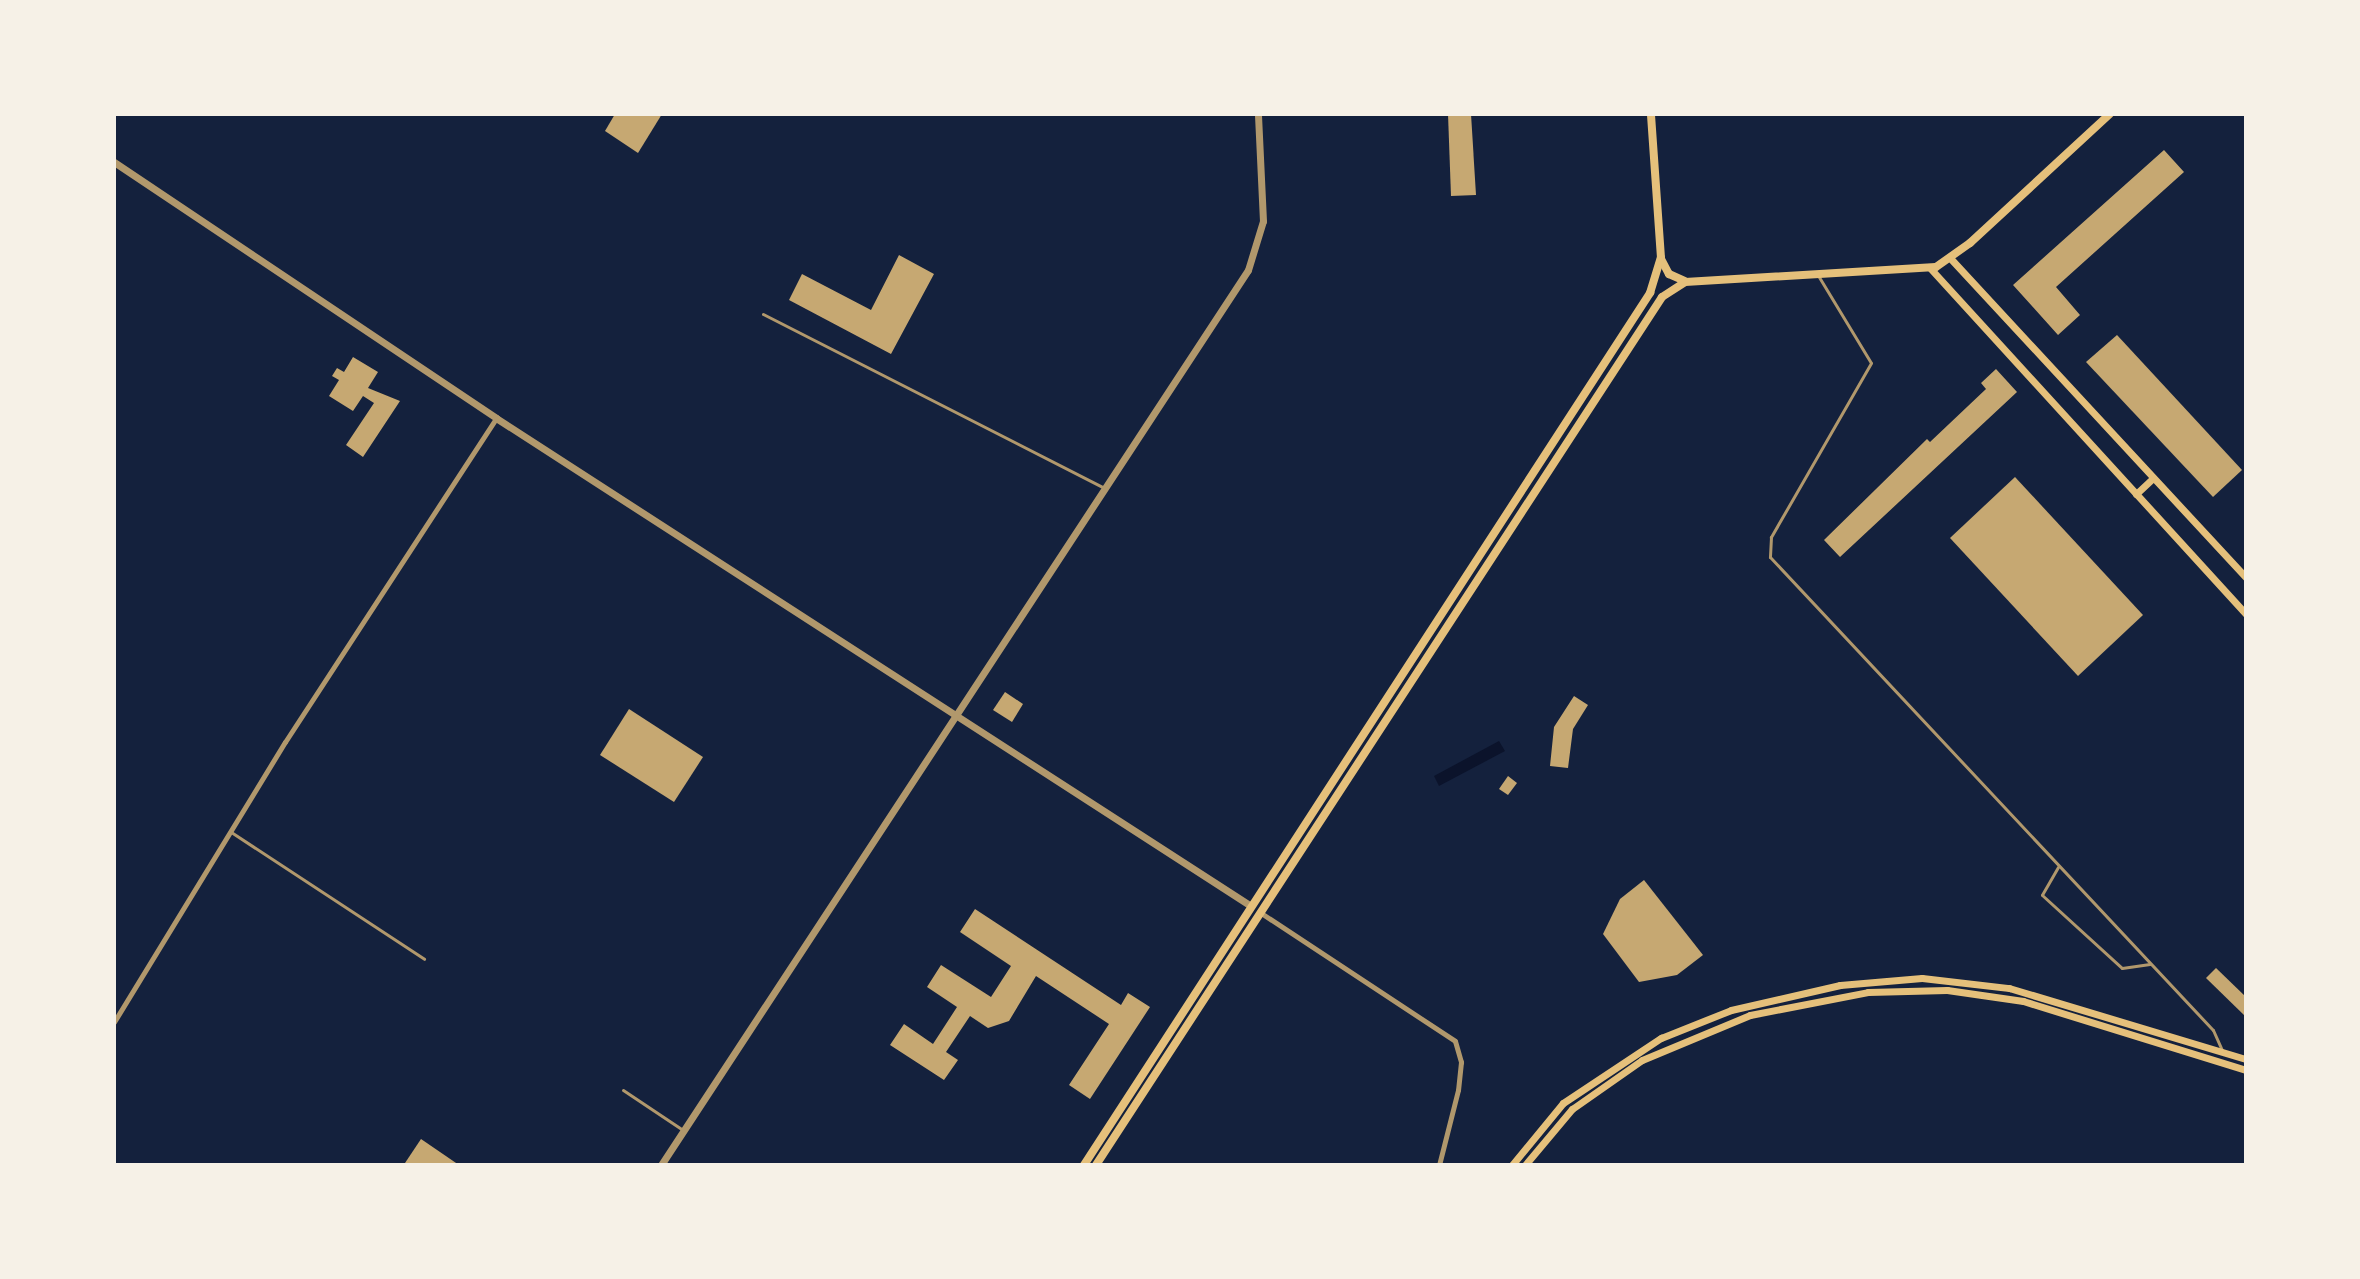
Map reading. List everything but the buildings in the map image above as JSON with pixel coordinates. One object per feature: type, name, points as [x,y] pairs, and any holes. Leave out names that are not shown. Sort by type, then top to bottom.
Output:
[{"type":"main road","points":[[1651,114],[1661,258],[1669,274],[1685,282]]},
{"type":"main road","points":[[1096,1165],[1648,315],[1669,290],[1685,282],[1930,268],[1951,259],[2110,114]]},
{"type":"main road","points":[[1084,1165],[1644,303],[1661,258]]},
{"type":"main road","points":[[1951,259],[2246,578]]},
{"type":"main road","points":[[1930,268],[2246,614]]},
{"type":"main road","points":[[2136,494],[2153,478]]},
{"type":"main road","points":[[1251,906],[1260,912]]},
{"type":"main road","points":[[1512,1165],[1563,1103],[1661,1038],[1731,1010],[1840,985],[1922,978],[2009,988],[2246,1059]]},
{"type":"main road","points":[[1525,1165],[1572,1109],[1642,1060],[1750,1015],[1868,992],[1936,989],[1996,996],[2246,1070]]},
{"type":"main road","points":[[2222,1062],[2223,1051]]},
{"type":"street","points":[[661,1165],[1257,252],[1263,221],[1258,114]]},
{"type":"street","points":[[114,162],[496,418],[1251,906]]},
{"type":"street","points":[[114,1022],[231,832],[496,418]]},
{"type":"street","points":[[1260,912],[1447,1032],[1460,1050],[1458,1090],[1439,1165]]},
{"type":"lane","points":[[1817,274],[1871,363],[1768,543],[1780,570],[2213,1030],[2223,1051]]},
{"type":"lane","points":[[763,314],[1105,488]]},
{"type":"lane","points":[[231,832],[424,959]]},
{"type":"lane","points":[[2058,867],[2042,895],[2122,968],[2150,964]]},
{"type":"lane","points":[[623,1090],[684,1130]]},
{"type":"water","points":[[1499,741],[1505,751],[1439,786],[1434,776]]}]
